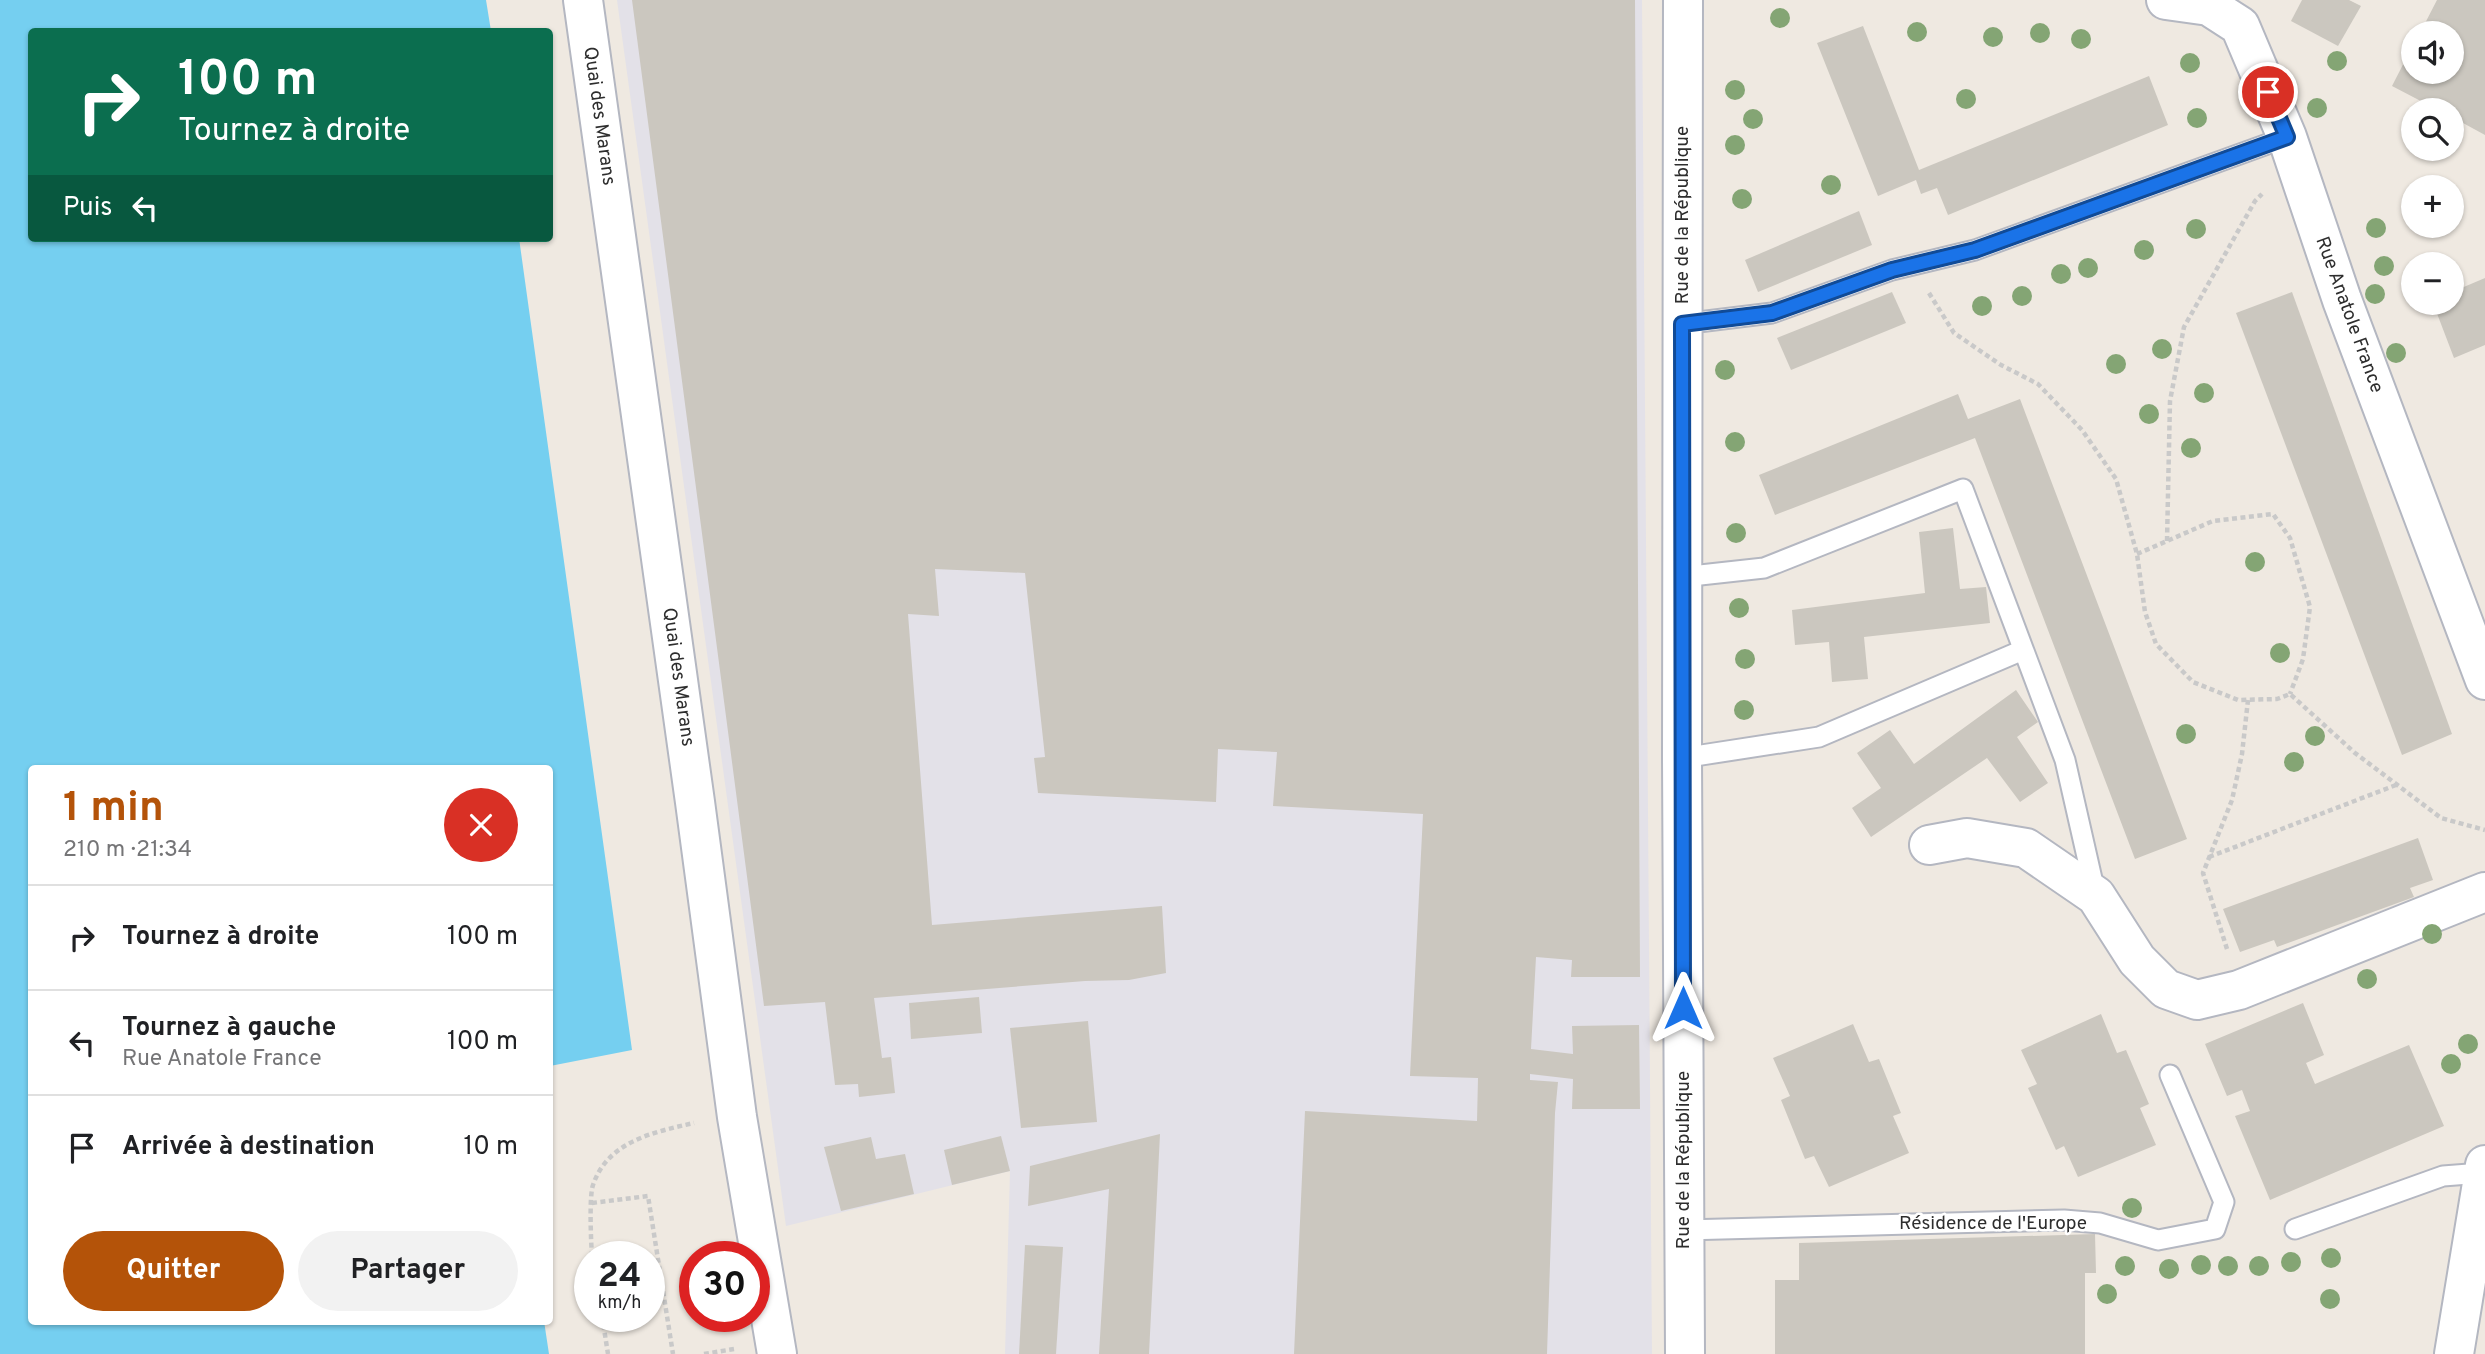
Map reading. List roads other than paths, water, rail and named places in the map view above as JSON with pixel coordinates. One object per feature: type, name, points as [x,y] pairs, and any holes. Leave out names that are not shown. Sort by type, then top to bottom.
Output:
[{"type":"street","name":"Quai des Marans","points":[[583,0],[737,1117],[777,1354]]},
{"type":"street","name":"Rue de la République","points":[[1684,0],[1682,758],[1685,1354]]},
{"type":"street","name":"Rue Anatole France","points":[[2166,0],[2209,6],[2240,26],[2291,149],[2342,300],[2485,680]]},
{"type":"street","points":[[1929,845],[1967,838],[2026,848],[2096,896],[2137,960],[2166,989],[2197,1000],[2239,990],[2485,892]]},
{"type":"street","points":[[2455,1354],[2484,1169]]},
{"type":"lane","points":[[1682,324],[1772,313],[1892,270],[1975,250],[2291,149]]},
{"type":"lane","points":[[1682,577],[1764,568],[1963,489],[2065,760],[2096,896]]},
{"type":"lane","points":[[1682,758],[1819,737],[2023,650]]},
{"type":"lane","name":"Résidence de l'Europe","points":[[1684,1230],[2064,1220],[2100,1223],[2158,1240],[2215,1229],[2224,1202],[2170,1075]]},
{"type":"lane","points":[[2295,1229],[2443,1175],[2484,1169]]},
{"type":"water","points":[[0,0],[486,0],[491,28],[28,28],[28,242],[520,242],[632,1050],[553,1065],[553,765],[28,765],[28,1325],[545,1325],[549,1354],[0,1354]]}]
